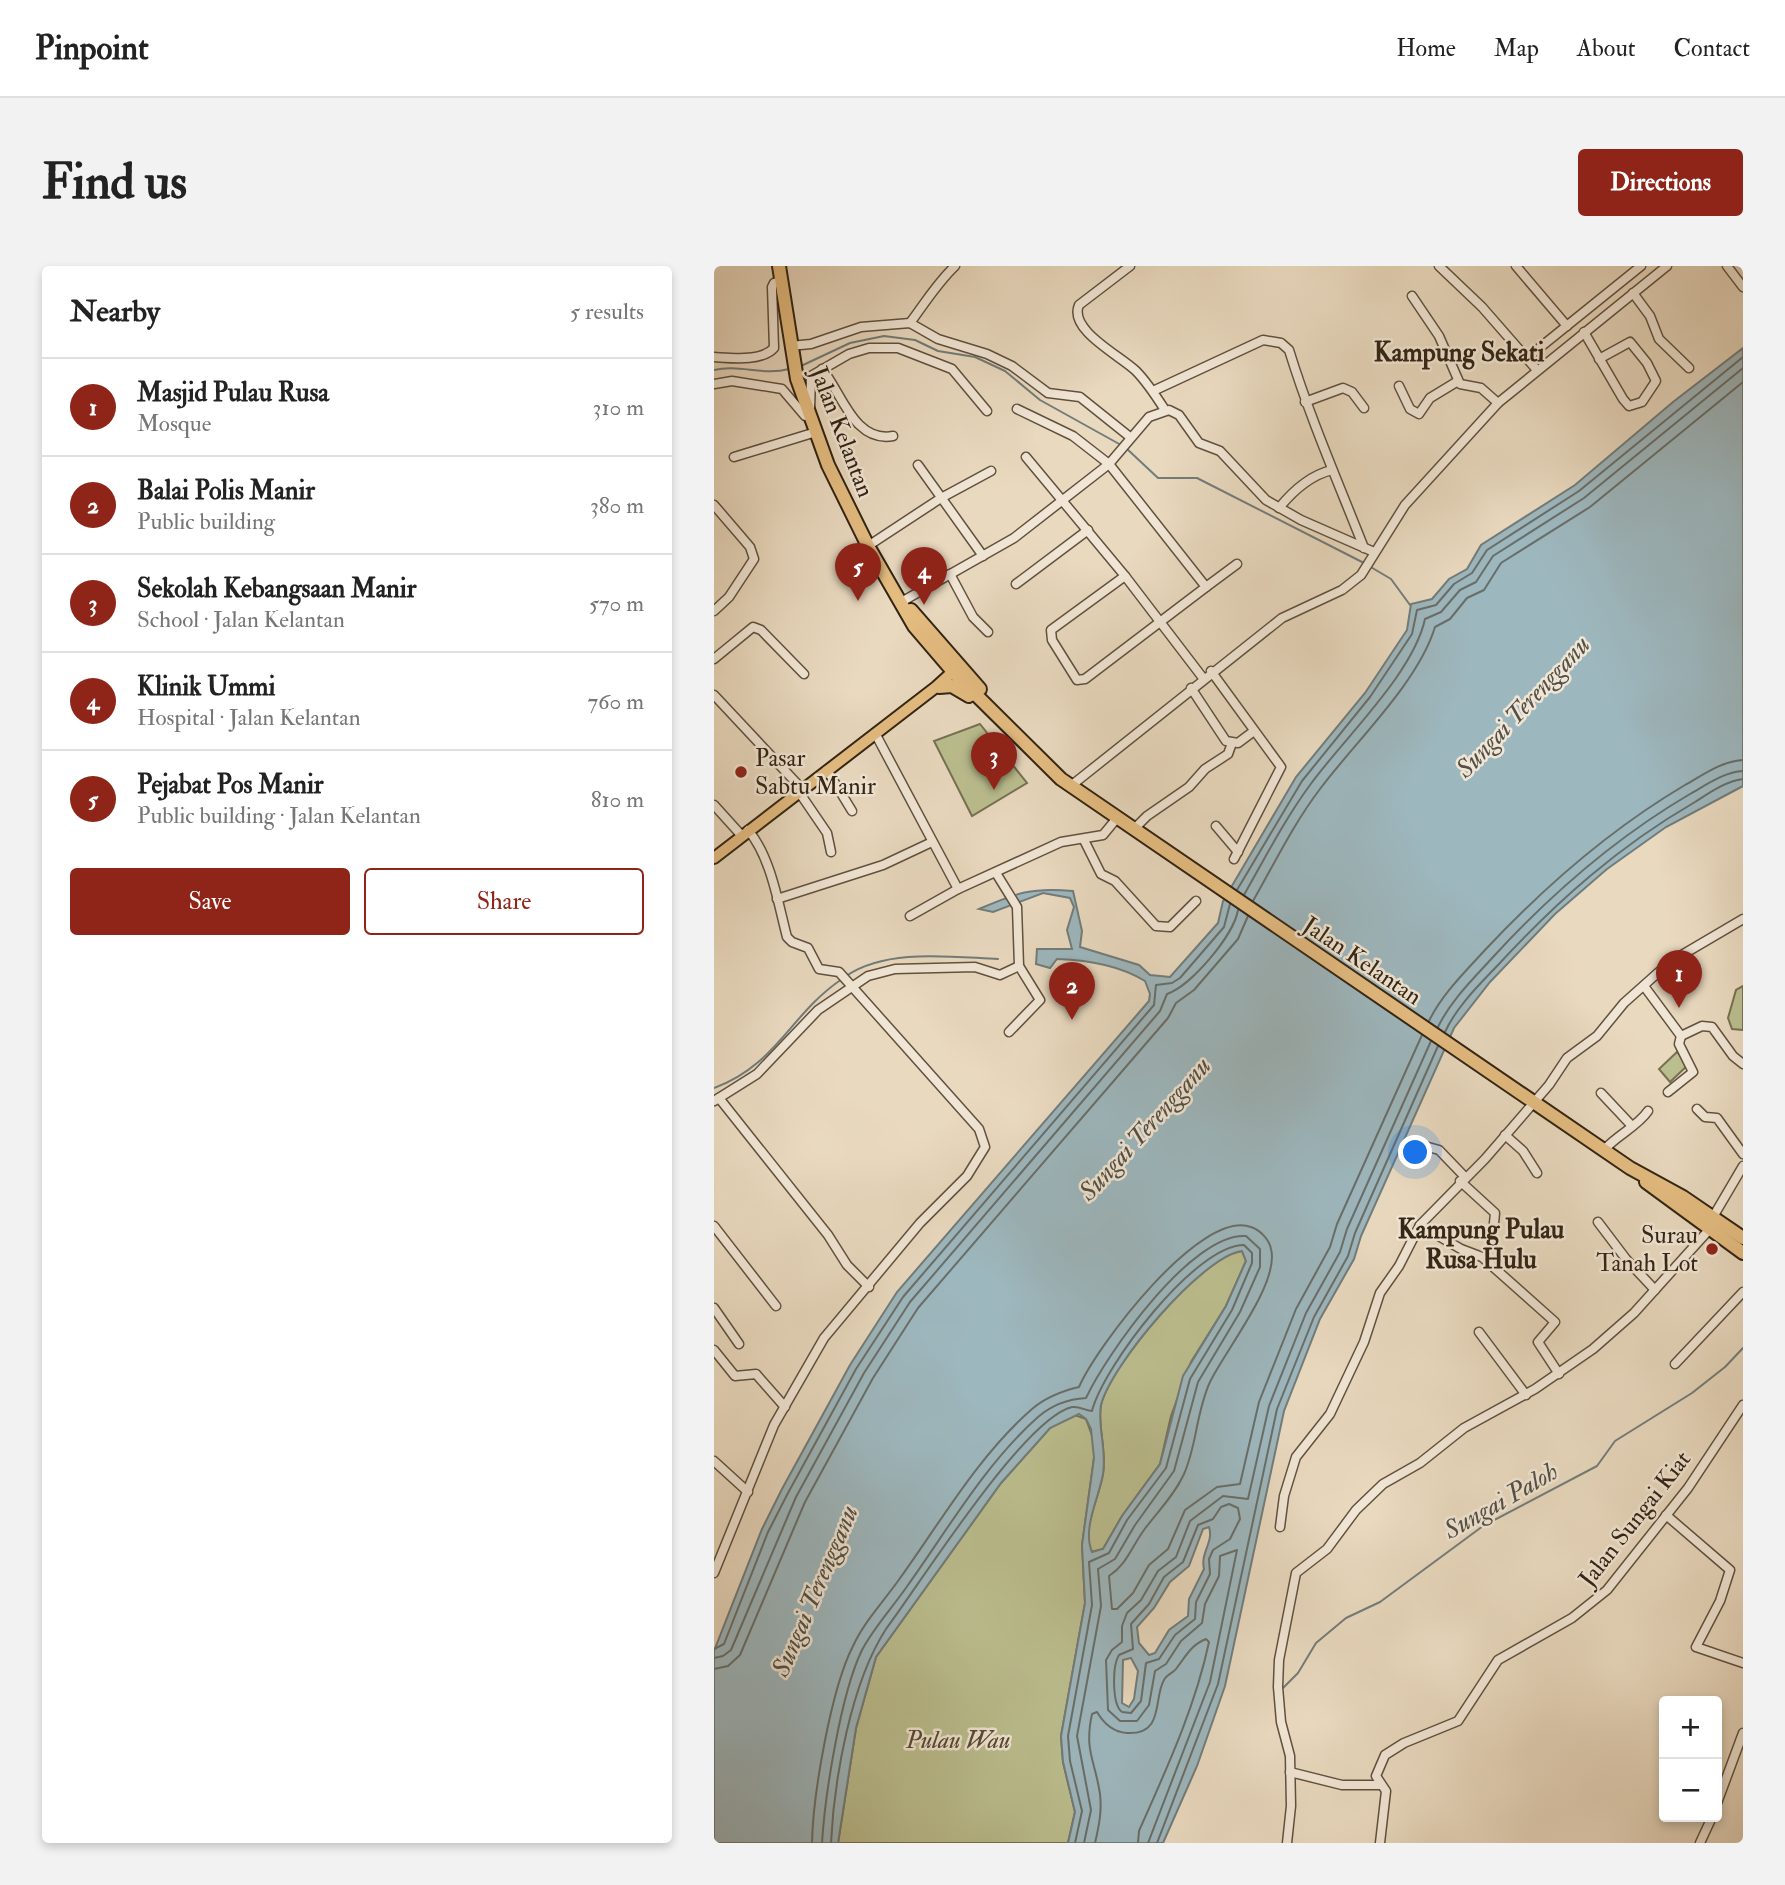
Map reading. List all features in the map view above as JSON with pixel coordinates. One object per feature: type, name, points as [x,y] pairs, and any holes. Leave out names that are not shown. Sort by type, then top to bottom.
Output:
[{"type":"highway","name":"Jalan Kelantan","points":[[779,266],[797,379],[845,503],[868,547],[902,601],[1002,723],[1060,779],[1072,785]]},
{"type":"highway","name":"Jalan Kelantan","points":[[902,601],[914,626],[929,646],[957,670],[1072,785],[1200,876],[1630,1168],[1709,1232],[1743,1253]]},
{"type":"highway","points":[[929,646],[940,672],[937,687],[958,688],[1002,723]]},
{"type":"highway","name":"Jalan Kelantan","points":[[1630,1168],[1684,1197],[1743,1238]]},
{"type":"highway","points":[[1684,1197],[1677,1198],[1677,1203],[1709,1232]]},
{"type":"main road","points":[[714,858],[957,670]]},
{"type":"street","points":[[910,323],[932,296],[936,284],[955,266]]},
{"type":"street","points":[[1130,266],[1079,305],[1076,314],[1079,322],[1099,344],[1119,355],[1153,391],[1163,411]]},
{"type":"street","points":[[1440,266],[1482,307],[1537,370]]},
{"type":"street","points":[[1517,266],[1567,326]]},
{"type":"street","points":[[1527,358],[1641,266]]},
{"type":"street","points":[[1727,266],[1743,287]]},
{"type":"street","points":[[1072,785],[1211,671],[1282,618],[1342,590],[1361,575],[1405,505],[1495,406],[1661,268]]},
{"type":"street","points":[[715,357],[745,358],[769,353],[774,348],[772,287],[780,281]]},
{"type":"street","points":[[1633,293],[1650,316],[1659,339],[1689,368]]},
{"type":"street","points":[[1412,296],[1439,336],[1458,381],[1462,385],[1481,388],[1495,406]]},
{"type":"street","points":[[1602,298],[1611,310]]},
{"type":"street","points":[[791,350],[861,327],[910,323],[938,339],[987,354],[1012,366],[1048,393],[1080,397],[1128,439]]},
{"type":"street","points":[[1584,332],[1599,359],[1629,406],[1642,402],[1656,382],[1647,363],[1630,342],[1599,359]]},
{"type":"street","points":[[1153,391],[1226,355],[1264,340],[1274,340],[1289,350],[1305,402],[1364,548]]},
{"type":"street","points":[[714,384],[732,381],[782,389],[805,416],[809,415],[812,405],[809,381],[822,369],[849,354],[869,348],[910,351],[952,369],[987,411]]},
{"type":"street","points":[[822,369],[858,426],[882,438],[893,436]]},
{"type":"street","points":[[1399,386],[1410,409],[1419,414],[1430,398],[1458,381]]},
{"type":"street","points":[[1305,402],[1343,388],[1352,392],[1364,408]]},
{"type":"street","points":[[1017,409],[1073,436],[1109,464],[1206,587]]},
{"type":"street","points":[[902,601],[1014,538],[1109,464],[1149,417],[1163,411],[1179,415],[1202,445],[1220,451],[1256,491],[1279,509],[1373,554]]},
{"type":"street","points":[[734,457],[816,432]]},
{"type":"street","points":[[1026,457],[1125,576],[1203,678]]},
{"type":"street","points":[[919,465],[983,556]]},
{"type":"street","points":[[1279,509],[1290,494],[1317,475],[1332,470]]},
{"type":"street","points":[[868,547],[941,498],[991,471]]},
{"type":"street","points":[[714,505],[750,547],[754,559],[729,597],[714,611]]},
{"type":"street","points":[[1016,584],[1088,530]]},
{"type":"street","points":[[1125,576],[1051,630],[1052,640],[1073,677],[1085,679],[1237,564]]},
{"type":"street","points":[[950,574],[973,617],[988,632]]},
{"type":"street","points":[[714,659],[753,627],[761,630],[804,674]]},
{"type":"street","points":[[1211,671],[1281,771],[1251,823],[1236,856],[1216,826]]},
{"type":"street","points":[[1191,688],[1222,736],[1232,743],[1238,743],[1254,731]]},
{"type":"street","points":[[714,695],[800,791],[827,833],[831,852]]},
{"type":"street","points":[[875,733],[958,889]]},
{"type":"street","points":[[1134,829],[1147,816],[1189,787],[1205,769],[1228,754],[1232,743]]},
{"type":"street","points":[[827,770],[852,811]]},
{"type":"street","points":[[714,805],[755,839],[777,899],[787,937],[792,942],[808,948],[819,970],[839,972],[979,1129],[985,1142],[973,1170],[920,1223],[824,1338],[769,1437],[748,1492],[716,1560],[714,1573]]},
{"type":"street","points":[[910,916],[958,889],[1061,842],[1104,835],[1116,818]]},
{"type":"street","points":[[1084,840],[1101,874],[1115,881],[1156,926],[1170,927],[1196,901]]},
{"type":"street","points":[[777,899],[883,865],[932,842]]},
{"type":"street","points":[[996,873],[1017,906],[1019,966],[1040,1000],[1009,1032]]},
{"type":"street","points":[[1280,1527],[1284,1496],[1296,1457],[1330,1414],[1364,1342],[1380,1293],[1399,1266],[1420,1225],[1534,1103],[1567,1058],[1597,1036],[1670,962],[1743,919]]},
{"type":"street","points":[[869,1287],[847,1265],[828,1235],[716,1099],[757,1074],[818,1010],[868,976],[895,969],[975,967],[1000,975],[1019,966]]},
{"type":"street","points":[[1644,986],[1681,1036]]},
{"type":"street","points":[[1681,1036],[1702,1026],[1712,1027],[1732,1056],[1743,1064]]},
{"type":"street","points":[[1668,1092],[1693,1072],[1679,1044],[1681,1036]]},
{"type":"street","points":[[1601,1093],[1632,1126]]},
{"type":"street","points":[[1697,1109],[1705,1117],[1717,1118],[1743,1154]]},
{"type":"street","points":[[1604,1150],[1615,1137],[1642,1120],[1648,1111]]},
{"type":"street","points":[[1505,1135],[1523,1151],[1537,1173]]},
{"type":"street","points":[[1421,1145],[1439,1150],[1494,1213],[1494,1223]]},
{"type":"street","points":[[1713,1217],[1743,1166]]},
{"type":"street","points":[[1598,1222],[1626,1259],[1655,1290]]},
{"type":"street","points":[[1420,1225],[1461,1249],[1482,1257],[1555,1322],[1538,1342],[1559,1374]]},
{"type":"street","points":[[714,1226],[776,1306]]},
{"type":"street","points":[[1286,1843],[1291,1806],[1290,1772],[1279,1699],[1279,1660],[1293,1583],[1301,1567],[1327,1549],[1356,1510],[1383,1485],[1420,1463],[1464,1428],[1526,1395],[1593,1349],[1655,1290],[1709,1232]]},
{"type":"street","points":[[1675,1364],[1743,1292]]},
{"type":"street","points":[[714,1308],[739,1344]]},
{"type":"street","points":[[1479,1332],[1526,1395]]},
{"type":"street","points":[[714,1350],[735,1376],[756,1374],[785,1407]]},
{"type":"street","name":"Jalan Sungai Kiat","points":[[1380,1843],[1386,1796],[1376,1776],[1378,1765],[1385,1755],[1405,1743],[1458,1721],[1494,1663],[1593,1604],[1666,1514],[1743,1405]]},
{"type":"street","points":[[714,1461],[748,1492]]},
{"type":"street","points":[[1666,1514],[1730,1570],[1720,1601],[1696,1647],[1743,1662]]},
{"type":"street","points":[[1722,1790],[1743,1733]]},
{"type":"street","points":[[1290,1772],[1342,1785],[1381,1785]]},
{"type":"street","points":[[1700,1843],[1710,1822]]},
{"type":"green space","points":[[980,724],[1027,783],[972,816],[934,741]]},
{"type":"green space","points":[[1743,986],[1743,1030],[1732,1029],[1728,1018],[1736,990]]},
{"type":"green space","points":[[1677,1052],[1689,1064],[1670,1082],[1659,1069]]},
{"type":"green space","points":[[1242,1251],[1246,1261],[1226,1306],[1191,1362],[1171,1416],[1160,1464],[1122,1516],[1103,1549],[1091,1552],[1090,1523],[1104,1465],[1100,1412],[1108,1387],[1139,1340],[1182,1292],[1225,1257]]},
{"type":"green space","name":"Pulau Wau","points":[[1072,1414],[1086,1419],[1094,1441],[1094,1458],[1082,1545],[1085,1603],[1061,1736],[1063,1762],[1075,1812],[1068,1843],[838,1843],[856,1728],[876,1657],[1001,1483],[1050,1428]]},
{"type":"water","name":"Sungai Terengganu","points":[[1743,348],[1743,786],[1666,827],[1607,869],[1555,914],[1490,982],[1454,1028],[1361,1236],[1354,1259],[1320,1319],[1284,1411],[1225,1686],[1197,1766],[1163,1843],[1068,1843],[1075,1812],[1063,1762],[1061,1736],[1085,1603],[1082,1545],[1094,1458],[1091,1429],[1086,1419],[1079,1414],[1050,1428],[1001,1483],[876,1657],[856,1728],[838,1843],[714,1843],[714,1651],[762,1529],[782,1489],[850,1365],[897,1292],[1149,1001],[1150,994],[1145,981],[1114,967],[1057,959],[1050,968],[1036,964],[1037,949],[1072,949],[1067,930],[1074,907],[1070,898],[1043,893],[993,912],[979,909],[1024,892],[1073,891],[1082,931],[1080,947],[1139,965],[1150,975],[1170,977],[1218,923],[1223,901],[1296,777],[1365,693],[1407,630],[1411,604],[1432,599],[1449,579],[1467,569],[1481,545],[1575,485],[1673,402]],"holes":[[[1242,1251],[1246,1261],[1226,1306],[1183,1376],[1160,1464],[1122,1516],[1103,1549],[1092,1552],[1089,1543],[1090,1523],[1104,1465],[1100,1412],[1108,1387],[1139,1340],[1182,1292],[1225,1257]],[[1209,1527],[1210,1538],[1203,1563],[1204,1569],[1189,1599],[1188,1616],[1169,1630],[1155,1653],[1149,1655],[1139,1643],[1137,1627],[1154,1608],[1170,1582],[1189,1566],[1203,1529]],[[1131,1658],[1138,1671],[1134,1699],[1129,1707],[1122,1703],[1123,1660]]]},
{"type":"waterway","points":[[801,366],[850,343],[884,336],[915,340],[938,351],[975,357],[1005,371],[1040,400],[1121,445]]},
{"type":"waterway","points":[[714,370],[789,369]]},
{"type":"waterway","points":[[1126,448],[1158,478],[1197,478],[1364,563]]},
{"type":"waterway","points":[[1369,566],[1391,579],[1410,605]]},
{"type":"waterway","points":[[846,976],[862,967],[900,958],[940,956],[998,959]]},
{"type":"waterway","points":[[714,1088],[753,1066],[824,993],[842,979]]},
{"type":"waterway","name":"Sungai Paloh","points":[[1283,1688],[1298,1673],[1316,1643],[1346,1618],[1380,1602],[1483,1526],[1597,1466],[1615,1441],[1692,1393],[1725,1367],[1743,1348]]},
{"type":"place","name":"Pejabat Pos Manir","points":[[858,601]]},
{"type":"place","name":"Klinik Ummi","points":[[924,605]]},
{"type":"place","name":"Pasar Sabtu Manir","points":[[741,772]]},
{"type":"place","name":"Sekolah Kebangsaan Manir","points":[[994,790]]},
{"type":"place","name":"Masjid Pulau Rusa","points":[[1679,1008]]},
{"type":"place","name":"Balai Polis Manir","points":[[1072,1020]]},
{"type":"place","name":"Surau Tanah Lot","points":[[1712,1249]]},
{"type":"district","name":"Kampung Sekati","points":[[1459,353]]},
{"type":"district","name":"Kampung Pulau Rusa Hulu","points":[[1481,1245]]}]
